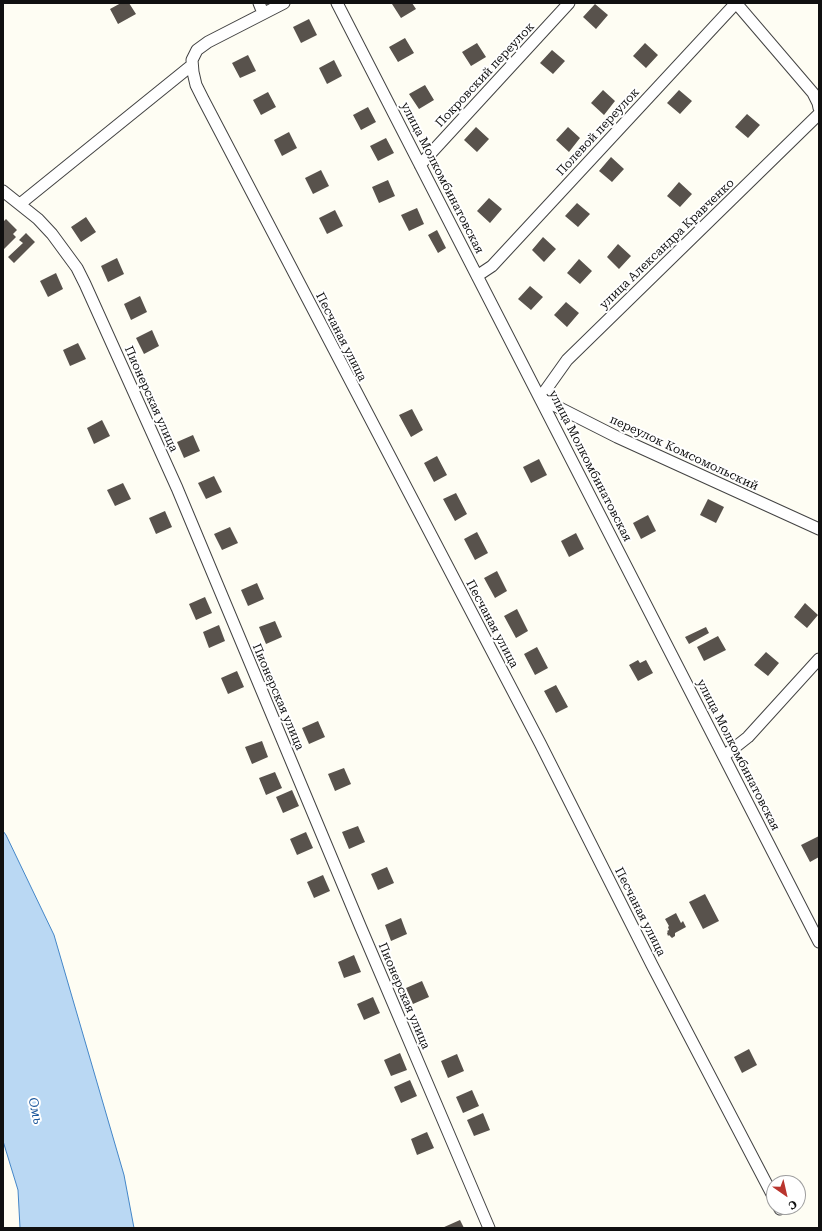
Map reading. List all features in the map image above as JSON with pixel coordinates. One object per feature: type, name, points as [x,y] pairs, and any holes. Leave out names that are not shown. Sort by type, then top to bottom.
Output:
[{"type":"street","points":[[20,204],[192,62],[197,50],[261,8],[284,3]]},
{"type":"street","name":"улица Молкомбинатовская","points":[[337,3],[819,942]]},
{"type":"street","name":"Покровский переулок","points":[[420,165],[569,3]]},
{"type":"street","points":[[736,3],[813,92],[819,108]]},
{"type":"street","name":"Полевой переулок","points":[[477,276],[492,266],[736,3]]},
{"type":"street","name":"Песчаная улица","points":[[192,62],[196,85],[203,99],[540,743],[652,964],[766,1183]]},
{"type":"street","name":"улица Александра Кравченко","points":[[540,398],[567,360],[819,114]]},
{"type":"street","name":"Пионерская улица","points":[[7,194],[38,219],[52,234],[68,255],[85,284],[177,488],[361,928],[489,1228]]},
{"type":"street","name":"переулок Комсомольский","points":[[540,398],[617,437],[819,529]]},
{"type":"street","points":[[724,756],[748,737],[819,660]]},
{"type":"water","name":"Омь","points":[[3,831],[54,935],[124,1175],[134,1228],[20,1228],[18,1190],[3,1141]]},
{"type":"building","points":[[121,3],[129,3],[136,14],[118,24],[110,9]]},
{"type":"building","points":[[412,3],[416,9],[401,18],[392,4]]},
{"type":"building","points":[[595,4],[608,15],[596,29],[583,17]]},
{"type":"building","points":[[309,19],[317,35],[301,43],[293,27]]},
{"type":"building","points":[[405,38],[414,53],[398,62],[389,47]]},
{"type":"building","points":[[477,43],[486,57],[471,66],[462,52]]},
{"type":"building","points":[[645,43],[658,55],[646,68],[633,56]]},
{"type":"building","points":[[552,50],[565,61],[553,74],[540,63]]},
{"type":"building","points":[[248,55],[256,71],[240,78],[232,63]]},
{"type":"building","points":[[334,60],[342,76],[327,84],[319,68]]},
{"type":"building","points":[[425,85],[434,100],[419,109],[409,94]]},
{"type":"building","points":[[603,90],[615,101],[604,115],[591,103]]},
{"type":"building","points":[[679,90],[692,101],[680,114],[667,103]]},
{"type":"building","points":[[268,92],[276,107],[261,115],[253,100]]},
{"type":"building","points":[[368,107],[376,122],[361,130],[353,115]]},
{"type":"building","points":[[747,114],[760,125],[748,138],[735,127]]},
{"type":"building","points":[[476,127],[489,139],[477,152],[464,140]]},
{"type":"building","points":[[568,127],[580,138],[569,152],[556,140]]},
{"type":"building","points":[[289,132],[297,148],[282,156],[274,140]]},
{"type":"building","points":[[386,138],[394,153],[378,161],[370,146]]},
{"type":"building","points":[[611,157],[624,169],[612,182],[599,171]]},
{"type":"building","points":[[321,170],[329,186],[313,194],[305,178]]},
{"type":"building","points":[[388,180],[395,196],[379,203],[372,187]]},
{"type":"building","points":[[679,182],[692,194],[680,207],[667,196]]},
{"type":"building","points":[[489,198],[502,209],[490,223],[477,211]]},
{"type":"building","points":[[577,203],[590,214],[578,227],[565,216]]},
{"type":"building","points":[[417,208],[424,224],[409,231],[401,215]]},
{"type":"building","points":[[335,210],[343,226],[327,234],[319,218]]},
{"type":"building","points":[[86,217],[96,232],[81,242],[71,227]]},
{"type":"building","points":[[6,219],[17,230],[13,234],[16,237],[4,249],[3,222]]},
{"type":"building","points":[[437,230],[446,248],[438,253],[428,235]]},
{"type":"building","points":[[26,233],[35,242],[14,263],[8,257],[23,243],[19,240]]},
{"type":"building","points":[[543,237],[556,249],[544,262],[532,250]]},
{"type":"building","points":[[618,244],[631,256],[619,269],[607,257]]},
{"type":"building","points":[[117,258],[124,274],[108,282],[101,266]]},
{"type":"building","points":[[579,259],[592,271],[580,284],[567,273]]},
{"type":"building","points":[[56,273],[63,289],[48,297],[40,281]]},
{"type":"building","points":[[530,286],[543,297],[531,310],[518,299]]},
{"type":"building","points":[[140,296],[147,312],[131,320],[124,304]]},
{"type":"building","points":[[566,302],[579,313],[567,327],[554,315]]},
{"type":"building","points":[[152,330],[159,346],[144,354],[136,338]]},
{"type":"building","points":[[78,343],[86,359],[70,366],[63,350]]},
{"type":"building","points":[[412,409],[423,430],[411,437],[399,415]]},
{"type":"building","points":[[102,420],[110,436],[94,444],[87,428]]},
{"type":"building","points":[[193,435],[200,451],[184,458],[177,442]]},
{"type":"building","points":[[437,456],[447,475],[434,482],[424,463]]},
{"type":"building","points":[[539,459],[547,475],[531,483],[523,467]]},
{"type":"building","points":[[214,476],[222,492],[206,499],[198,483]]},
{"type":"building","points":[[123,483],[131,499],[115,506],[107,490]]},
{"type":"building","points":[[456,493],[467,514],[455,521],[443,499]]},
{"type":"building","points":[[708,499],[724,507],[716,523],[700,515]]},
{"type":"building","points":[[165,511],[172,527],[156,534],[149,518]]},
{"type":"building","points":[[648,515],[656,531],[641,539],[633,523]]},
{"type":"building","points":[[230,527],[238,543],[222,550],[214,534]]},
{"type":"building","points":[[477,532],[488,553],[475,560],[464,539]]},
{"type":"building","points":[[576,533],[584,549],[569,557],[561,541]]},
{"type":"building","points":[[497,571],[507,591],[495,598],[484,578]]},
{"type":"building","points":[[257,583],[264,599],[248,606],[241,590]]},
{"type":"building","points":[[205,597],[212,613],[196,620],[189,604]]},
{"type":"building","points":[[805,603],[818,615],[807,628],[794,617]]},
{"type":"building","points":[[517,609],[528,631],[516,638],[504,616]]},
{"type":"building","points":[[275,621],[282,637],[266,644],[259,627]]},
{"type":"building","points":[[219,625],[225,641],[209,648],[203,632]]},
{"type":"building","points":[[706,627],[709,633],[689,644],[685,637]]},
{"type":"building","points":[[718,636],[726,650],[704,661],[697,647]]},
{"type":"building","points":[[537,647],[548,668],[535,675],[524,654]]},
{"type":"building","points":[[766,652],[779,663],[768,676],[754,665]]},
{"type":"building","points":[[638,660],[640,663],[646,660],[653,673],[638,681],[629,665]]},
{"type":"building","points":[[237,671],[244,687],[228,694],[221,678]]},
{"type":"building","points":[[556,685],[568,707],[556,713],[544,691]]},
{"type":"building","points":[[318,721],[325,737],[309,744],[302,728]]},
{"type":"building","points":[[262,741],[268,757],[252,764],[245,747]]},
{"type":"building","points":[[344,768],[351,784],[335,791],[328,774]]},
{"type":"building","points":[[275,772],[282,788],[266,795],[259,778]]},
{"type":"building","points":[[292,790],[299,806],[283,813],[276,797]]},
{"type":"building","points":[[358,826],[365,842],[349,849],[342,832]]},
{"type":"building","points":[[306,832],[313,848],[297,855],[290,839]]},
{"type":"building","points":[[819,836],[819,857],[810,862],[801,845]]},
{"type":"building","points":[[387,867],[394,883],[378,890],[371,874]]},
{"type":"building","points":[[323,875],[330,891],[314,898],[307,882]]},
{"type":"building","points":[[705,894],[719,921],[703,929],[689,902]]},
{"type":"building","points":[[676,913],[681,923],[683,921],[686,927],[675,933],[675,936],[672,938],[669,935],[668,936],[667,931],[669,930],[669,926],[665,919]]},
{"type":"building","points":[[401,918],[407,934],[391,941],[385,925]]},
{"type":"building","points":[[354,955],[361,972],[344,978],[338,962]]},
{"type":"building","points":[[422,981],[429,997],[413,1004],[406,988]]},
{"type":"building","points":[[373,997],[380,1013],[364,1020],[357,1004]]},
{"type":"building","points":[[749,1049],[757,1065],[742,1073],[734,1057]]},
{"type":"building","points":[[400,1053],[407,1070],[391,1076],[384,1060]]},
{"type":"building","points":[[457,1054],[464,1071],[448,1078],[441,1061]]},
{"type":"building","points":[[410,1080],[417,1096],[401,1103],[394,1087]]},
{"type":"building","points":[[472,1090],[479,1106],[463,1113],[456,1097]]},
{"type":"building","points":[[483,1113],[490,1130],[474,1136],[467,1120]]},
{"type":"building","points":[[427,1132],[434,1148],[417,1155],[411,1139]]},
{"type":"building","points":[[460,1220],[464,1228],[442,1228]]}]
